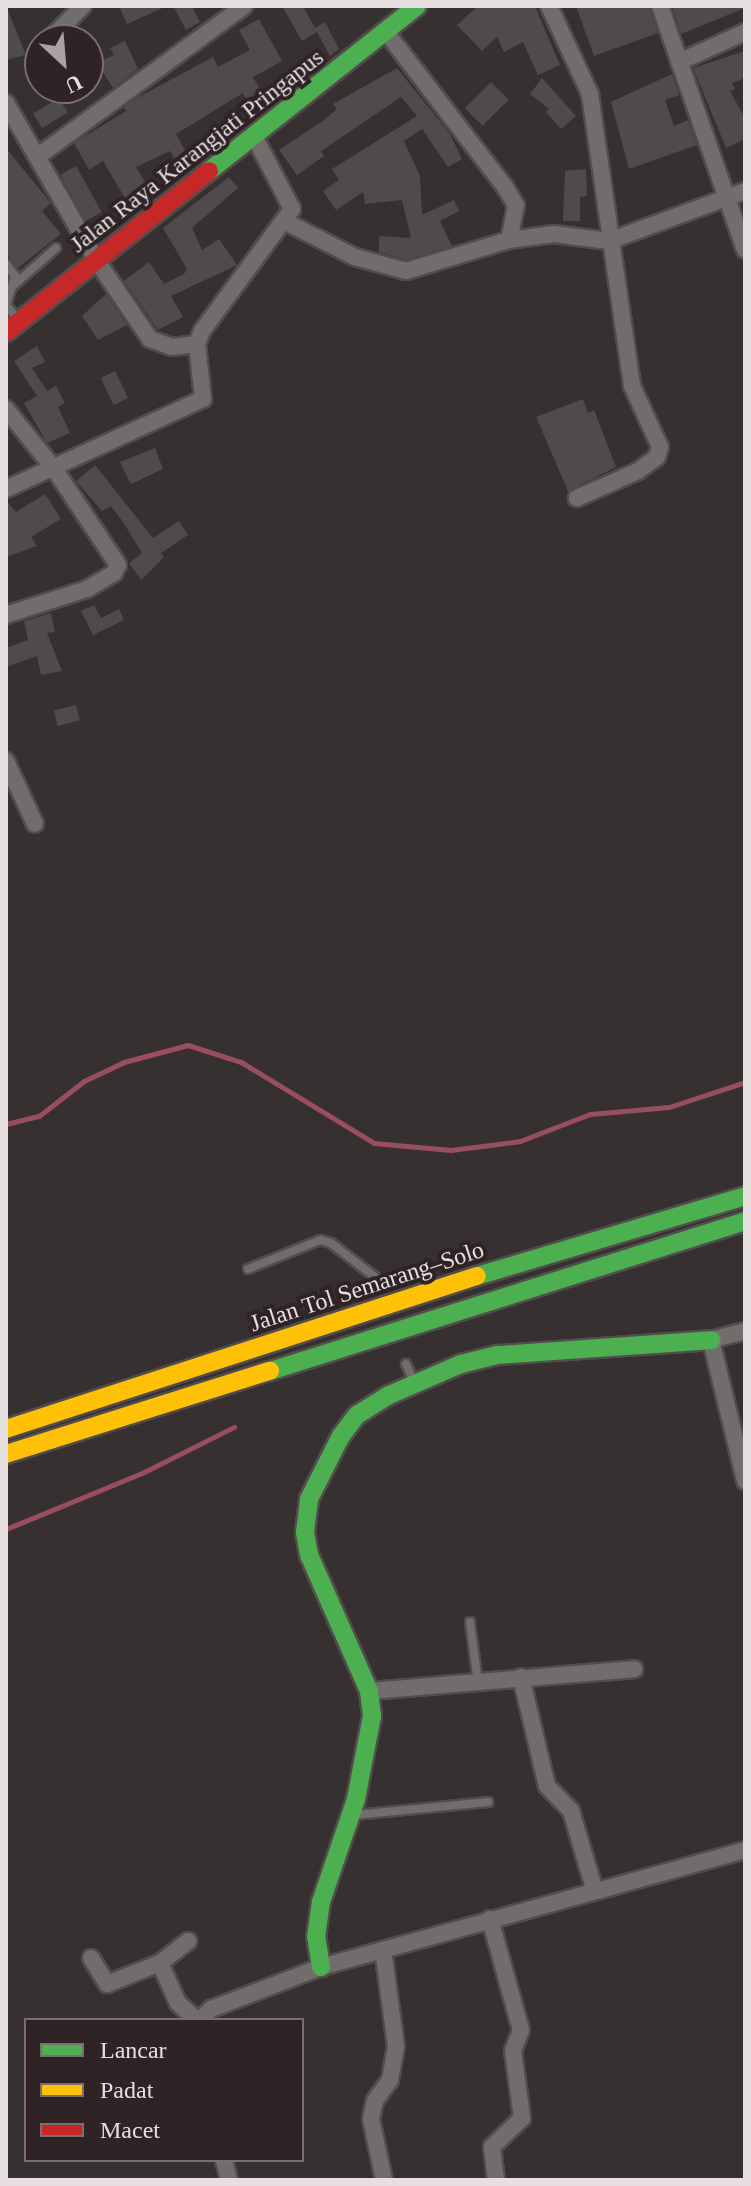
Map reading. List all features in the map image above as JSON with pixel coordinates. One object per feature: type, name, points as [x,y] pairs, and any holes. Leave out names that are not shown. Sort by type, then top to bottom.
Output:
[{"type":"main road","name":"Jalan Raya Karangjati Pringapus","points":[[13,327],[417,6]]},
{"type":"main road","name":"Jalan Tol Semarang–Solo","points":[[6,1429],[585,1241],[745,1196]]},
{"type":"main road","name":"Jalan Tol Semarang–Solo","points":[[6,1454],[745,1221]]},
{"type":"main road","points":[[321,1967],[316,1937],[321,1902],[370,1738],[369,1691],[309,1555],[305,1532],[309,1499],[357,1415],[414,1383],[498,1355],[711,1340]]},
{"type":"street","points":[[65,24],[83,6]]},
{"type":"street","points":[[37,157],[244,6]]},
{"type":"street","points":[[549,6],[590,94],[632,386],[660,447],[657,457],[638,471],[577,498]]},
{"type":"street","points":[[660,6],[724,200],[745,250]]},
{"type":"street","points":[[386,32],[516,205],[509,240]]},
{"type":"street","points":[[679,62],[745,32]]},
{"type":"street","points":[[6,103],[97,261],[150,339],[172,347],[197,344]]},
{"type":"street","points":[[6,489],[55,470],[203,399],[197,344],[212,313],[286,222],[292,209],[289,196],[254,136]]},
{"type":"street","points":[[286,222],[390,271],[432,266],[509,240],[554,234],[609,241],[745,191]]},
{"type":"street","points":[[6,409],[55,470],[118,565],[114,573],[87,589],[6,615]]},
{"type":"street","points":[[6,761],[35,824]]},
{"type":"street","points":[[745,1331],[711,1340],[745,1481]]},
{"type":"street","points":[[369,1691],[634,1669]]},
{"type":"street","points":[[521,1677],[547,1786],[571,1811],[594,1888]]},
{"type":"street","points":[[200,2018],[211,2009],[321,1967],[594,1888],[745,1850]]},
{"type":"street","points":[[490,1919],[521,2030],[513,2051],[522,2118],[492,2147],[496,2180]]},
{"type":"street","points":[[91,1958],[107,1984],[160,1963],[188,1941]]},
{"type":"street","points":[[383,1950],[396,2046],[390,2080],[375,2101],[371,2119],[384,2180]]},
{"type":"street","points":[[160,1963],[178,2003],[196,2018]]},
{"type":"lane","points":[[13,327],[6,305],[14,285],[56,248]]},
{"type":"lane","points":[[6,264],[14,285]]},
{"type":"lane","points":[[248,1269],[320,1240],[331,1243],[375,1277]]},
{"type":"lane","points":[[406,1364],[414,1383]]},
{"type":"lane","points":[[470,1622],[478,1684]]},
{"type":"lane","points":[[349,1816],[488,1802]]},
{"type":"building","points":[[6,6],[24,56],[6,60]]},
{"type":"building","points":[[119,6],[167,6],[127,24]]},
{"type":"building","points":[[173,6],[192,6],[200,22],[186,30]]},
{"type":"building","points":[[282,6],[303,6],[315,28],[325,22],[339,49],[330,56],[317,32],[302,41]]},
{"type":"building","points":[[478,6],[535,6],[560,65],[538,75],[523,42],[504,52],[497,37],[482,51],[457,25]]},
{"type":"building","points":[[576,6],[649,6],[658,33],[594,56]]},
{"type":"building","points":[[672,6],[745,6],[745,8],[681,34]]},
{"type":"building","points":[[259,19],[282,61],[253,77],[261,91],[246,99],[243,93],[176,134],[187,154],[175,160],[170,151],[136,167],[148,187],[126,200],[103,161],[89,170],[74,143],[126,111],[124,107],[135,99],[213,57],[218,67],[250,50],[239,30]]},
{"type":"building","points":[[125,41],[138,69],[113,88],[104,74],[104,60],[114,55],[110,48]]},
{"type":"building","points":[[745,51],[745,78],[732,83],[735,89],[730,91],[745,118],[745,139],[726,148],[693,68]]},
{"type":"building","points":[[397,68],[450,134],[462,159],[448,167],[422,129],[404,141],[420,176],[422,215],[454,200],[459,211],[440,221],[452,246],[406,260],[379,252],[379,236],[411,238],[402,200],[365,204],[363,192],[336,210],[323,191],[339,180],[332,169],[417,116],[401,97],[321,151],[324,156],[297,175],[279,150],[337,109],[333,104]]},
{"type":"building","points":[[672,74],[679,95],[665,100],[674,126],[688,120],[697,145],[629,169],[611,102]]},
{"type":"building","points":[[542,78],[576,116],[561,129],[546,112],[549,109],[530,94]]},
{"type":"building","points":[[491,82],[509,100],[483,126],[465,108]]},
{"type":"building","points":[[49,104],[63,104],[68,113],[42,128],[33,113]]},
{"type":"building","points":[[6,148],[51,203],[42,211],[61,234],[18,268],[6,253]]},
{"type":"building","points":[[76,166],[102,212],[86,221],[60,175]]},
{"type":"building","points":[[586,169],[587,196],[580,197],[580,221],[563,221],[565,171]]},
{"type":"building","points":[[229,177],[238,188],[192,228],[202,250],[219,239],[237,265],[171,296],[183,317],[158,330],[124,281],[149,262],[164,284],[184,274],[187,269],[163,228]]},
{"type":"building","points":[[106,294],[127,325],[98,340],[82,316]]},
{"type":"building","points":[[37,346],[45,362],[32,368],[47,391],[56,386],[65,403],[58,407],[70,433],[47,443],[24,403],[37,396],[14,361]]},
{"type":"building","points":[[115,371],[128,398],[114,405],[101,378]]},
{"type":"building","points":[[583,399],[588,413],[594,410],[616,467],[568,491],[536,417]]},
{"type":"building","points":[[155,448],[163,469],[131,484],[120,462]]},
{"type":"building","points":[[95,465],[153,538],[179,521],[188,535],[161,553],[164,557],[141,580],[129,563],[142,553],[123,522],[111,506],[102,511],[76,481]]},
{"type":"building","points":[[45,494],[61,519],[31,537],[37,546],[6,557],[6,500],[16,512]]},
{"type":"building","points":[[94,605],[101,618],[119,609],[124,620],[93,635],[81,611]]},
{"type":"building","points":[[51,613],[55,632],[47,633],[62,671],[41,675],[37,656],[6,667],[6,648],[28,640],[24,621]]},
{"type":"building","points":[[76,705],[80,721],[58,726],[54,711]]},
{"type":"waterway","points":[[6,1124],[39,1116],[84,1081],[124,1062],[188,1045],[241,1062],[374,1143],[451,1150],[520,1141],[590,1114],[669,1107],[745,1082]]},
{"type":"waterway","points":[[6,1529],[142,1473],[234,1427]]},
{"type":"traffic: fast","points":[[209,171],[417,6]]},
{"type":"traffic: fast","points":[[477,1276],[745,1196]]},
{"type":"traffic: fast","points":[[270,1371],[745,1221]]},
{"type":"traffic: fast","points":[[321,1967],[316,1937],[321,1902],[356,1799],[372,1716],[369,1691],[309,1555],[305,1532],[309,1499],[341,1436],[357,1415],[387,1396],[461,1364],[498,1355],[711,1340]]},
{"type":"traffic: slow","points":[[6,1429],[477,1276]]},
{"type":"traffic: slow","points":[[6,1454],[270,1371]]},
{"type":"traffic: jam","points":[[6,332],[209,171]]}]
